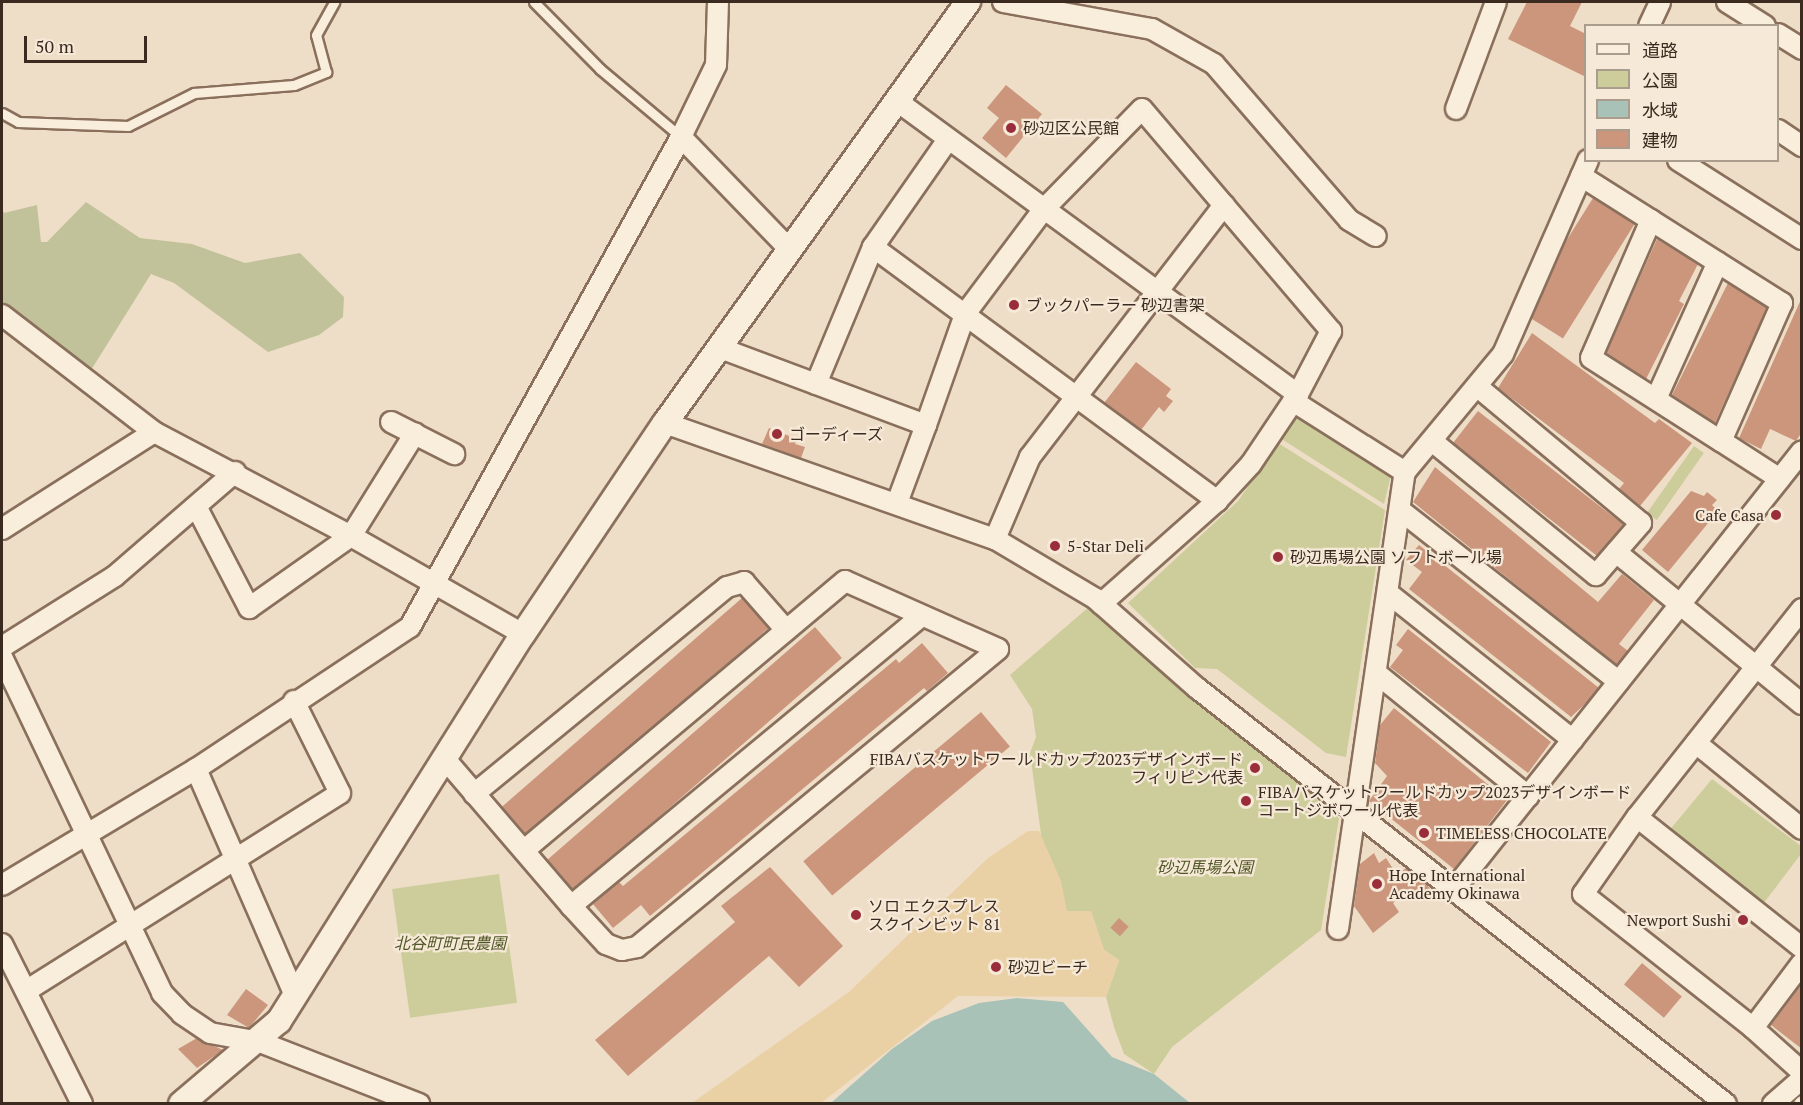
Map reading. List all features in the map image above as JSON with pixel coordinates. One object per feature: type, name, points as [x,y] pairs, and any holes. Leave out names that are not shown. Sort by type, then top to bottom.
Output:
[{"type":"street","points":[[2,885],[196,769],[294,701],[410,627],[681,137],[716,64],[718,2]]},
{"type":"street","points":[[185,1103],[260,1042],[295,996],[523,634],[665,423],[968,2]]},
{"type":"street","points":[[1003,2],[1152,29],[1214,64],[1349,219],[1376,236]]},
{"type":"street","points":[[1455,109],[1496,2]]},
{"type":"street","points":[[1650,24],[1660,2]]},
{"type":"street","points":[[1727,2],[1762,24]]},
{"type":"street","points":[[1779,34],[1802,49]]},
{"type":"street","points":[[897,101],[947,141],[1296,398],[1405,472]]},
{"type":"street","points":[[897,503],[965,314],[1043,210],[1142,109],[1332,331],[1296,398],[1251,464],[1217,501],[1101,604]]},
{"type":"street","points":[[1779,131],[1802,146]]},
{"type":"street","points":[[681,137],[789,249]]},
{"type":"street","points":[[816,384],[873,247],[947,141]]},
{"type":"street","points":[[1681,162],[1802,239]]},
{"type":"street","points":[[1338,929],[1405,472],[1479,388],[1503,354],[1584,168],[1651,220],[1782,303],[1721,441]]},
{"type":"street","points":[[995,539],[1030,457],[1078,398],[1152,292],[1224,205]]},
{"type":"street","points":[[1651,220],[1591,358],[1780,479]]},
{"type":"street","points":[[873,247],[1217,501]]},
{"type":"street","points":[[1656,399],[1718,262]]},
{"type":"street","points":[[2,315],[154,432],[235,472],[434,581],[523,634]]},
{"type":"street","points":[[720,348],[926,425]]},
{"type":"street","points":[[1432,441],[1596,575],[1641,523],[1479,388]]},
{"type":"street","points":[[391,422],[454,454]]},
{"type":"street","points":[[665,423],[995,539],[1101,604],[1197,688],[1726,1104]]},
{"type":"street","points":[[2,529],[154,432]]},
{"type":"street","points":[[197,508],[249,608],[351,536],[415,433]]},
{"type":"street","points":[[1454,889],[1801,454]]},
{"type":"street","points":[[2,647],[115,576],[197,508],[235,472]]},
{"type":"street","points":[[1400,510],[1619,682]]},
{"type":"street","points":[[1616,552],[1679,608],[1802,704]]},
{"type":"street","points":[[474,794],[727,587],[744,582],[786,630]]},
{"type":"street","points":[[445,759],[571,906],[606,944],[622,950],[637,947],[998,649],[845,582],[524,850]]},
{"type":"street","points":[[1388,593],[1573,740]]},
{"type":"street","points":[[1802,609],[1753,666],[1637,817],[1583,894],[1753,1028],[1802,1072]]},
{"type":"street","points":[[571,906],[922,616]]},
{"type":"street","points":[[2,657],[88,832],[162,993],[182,1014],[210,1033],[260,1042],[419,1104]]},
{"type":"street","points":[[1376,673],[1528,796]]},
{"type":"street","points":[[26,991],[340,793],[294,701]]},
{"type":"street","points":[[1695,743],[1802,829]]},
{"type":"street","points":[[196,769],[295,996]]},
{"type":"street","points":[[1637,817],[1802,948]]},
{"type":"street","points":[[2,944],[82,1104]]},
{"type":"street","points":[[1753,1028],[1802,963]]},
{"type":"street","points":[[1773,1104],[1802,1079]]},
{"type":"lane","points":[[2,113],[18,122],[128,126],[194,93],[294,85],[326,72],[316,35],[334,2]]},
{"type":"lane","points":[[534,2],[600,69],[681,137]]},
{"type":"green space","points":[[86,202],[140,238],[192,244],[245,263],[300,253],[344,297],[343,317],[319,335],[268,352],[174,283],[151,274],[88,375],[2,314],[2,208],[4,213],[37,205],[41,242],[47,242]]},
{"type":"green space","points":[[1299,410],[1392,471],[1384,504],[1280,438]]},
{"type":"green space","name":"砂辺馬場公園 ソフトボール場","points":[[1278,443],[1385,510],[1346,757],[1326,753],[1217,669],[1195,668],[1128,603],[1238,501]]},
{"type":"green space","points":[[1694,446],[1704,453],[1657,520],[1647,513]]},
{"type":"green space","name":"砂辺馬場公園","points":[[1090,606],[1339,818],[1321,930],[1172,1047],[1154,1074],[1124,1054],[1114,1027],[1106,997],[1119,960],[1104,950],[1091,911],[1067,911],[1043,849],[1030,753],[1036,737],[1032,709],[1010,675]]},
{"type":"green space","points":[[1712,779],[1801,846],[1801,854],[1763,904],[1668,832]]},
{"type":"green space","name":"北谷町町民農園","points":[[499,874],[517,1003],[410,1018],[392,889]]},
{"type":"sand","name":"砂辺ビーチ","points":[[1028,831],[1039,831],[1061,881],[1067,911],[1091,911],[1104,950],[1119,960],[1106,997],[958,996],[821,1103],[692,1103],[849,992],[988,858]]},
{"type":"water","points":[[1017,998],[1063,1002],[1112,1057],[1154,1074],[1190,1103],[831,1103],[892,1049],[932,1021],[979,1003]]},
{"type":"building","points":[[1527,2],[1582,2],[1570,26],[1584,33],[1584,76],[1508,39]]},
{"type":"building","name":"砂辺区公民館","points":[[1006,85],[1042,114],[1006,158],[982,138],[999,118],[987,108]]},
{"type":"building","points":[[1593,198],[1635,224],[1563,338],[1521,312]]},
{"type":"building","points":[[1657,239],[1698,264],[1679,301],[1684,304],[1646,379],[1606,353]]},
{"type":"building","points":[[1728,283],[1767,308],[1715,423],[1672,395]]},
{"type":"building","points":[[1802,297],[1802,432],[1796,441],[1770,429],[1761,449],[1739,438]]},
{"type":"building","points":[[1532,333],[1655,423],[1659,419],[1692,443],[1640,506],[1619,489],[1624,483],[1498,388]]},
{"type":"building","points":[[1136,362],[1171,389],[1166,396],[1173,401],[1164,412],[1159,407],[1141,430],[1104,403]]},
{"type":"building","points":[[1478,411],[1623,524],[1598,557],[1453,443]]},
{"type":"building","points":[[769,428],[797,439],[795,444],[805,447],[801,458],[762,444]]},
{"type":"building","points":[[1435,467],[1598,602],[1622,574],[1654,600],[1619,644],[1628,651],[1616,665],[1413,502]]},
{"type":"building","points":[[1691,491],[1704,496],[1707,492],[1717,500],[1712,505],[1718,511],[1668,572],[1642,550]]},
{"type":"building","points":[[1419,545],[1599,688],[1586,703],[1571,717],[1409,589],[1422,572],[1406,560]]},
{"type":"building","points":[[742,598],[768,628],[528,837],[502,807]]},
{"type":"building","points":[[815,627],[842,658],[574,891],[547,860]]},
{"type":"building","points":[[1408,629],[1551,742],[1528,773],[1390,667],[1403,650],[1396,645]]},
{"type":"building","points":[[922,643],[948,673],[927,691],[924,688],[650,916],[641,905],[613,928],[593,904],[619,882],[623,886],[896,659],[899,663]]},
{"type":"building","points":[[1394,708],[1507,800],[1454,869],[1369,801],[1387,776],[1375,763],[1380,725]]},
{"type":"building","points":[[981,712],[1010,746],[832,896],[803,861]]},
{"type":"building","points":[[1374,853],[1379,863],[1386,858],[1397,875],[1406,868],[1430,888],[1418,896],[1411,889],[1393,903],[1399,912],[1373,933],[1354,906],[1360,864]]},
{"type":"building","points":[[770,867],[843,946],[799,987],[769,956],[628,1076],[595,1040],[735,922],[721,906]]},
{"type":"building","points":[[1119,918],[1129,927],[1120,936],[1110,928]]},
{"type":"building","points":[[1642,963],[1682,996],[1664,1018],[1624,984]]},
{"type":"building","points":[[1802,984],[1802,1049],[1771,1025]]},
{"type":"building","points":[[246,989],[268,1005],[249,1028],[227,1015]]},
{"type":"building","points":[[197,1038],[223,1050],[197,1068],[178,1049]]},
{"type":"place","name":"砂辺区公民館","points":[[1011,128]]},
{"type":"place","name":"ブックパーラー 砂辺書架","points":[[1014,305]]},
{"type":"place","name":"ゴーディーズ","points":[[777,434]]},
{"type":"place","name":"Cafe Casa","points":[[1776,515]]},
{"type":"place","name":"5-Star Deli","points":[[1055,546]]},
{"type":"place","name":"砂辺馬場公園 ソフトボール場","points":[[1278,557]]},
{"type":"place","name":"FIBAバスケットワールドカップ2023デザインボード フィリピン代表","points":[[1255,768]]},
{"type":"place","name":"FIBAバスケットワールドカップ2023デザインボード コートジボワール代表","points":[[1246,801]]},
{"type":"place","name":"TIMELESS CHOCOLATE","points":[[1424,833]]},
{"type":"place","name":"Hope International Academy Okinawa","points":[[1377,884]]},
{"type":"place","name":"ソロ エクスプレス スクインビット 81","points":[[856,915]]},
{"type":"place","name":"Newport Sushi","points":[[1743,920]]},
{"type":"place","name":"砂辺ビーチ","points":[[996,967]]}]
